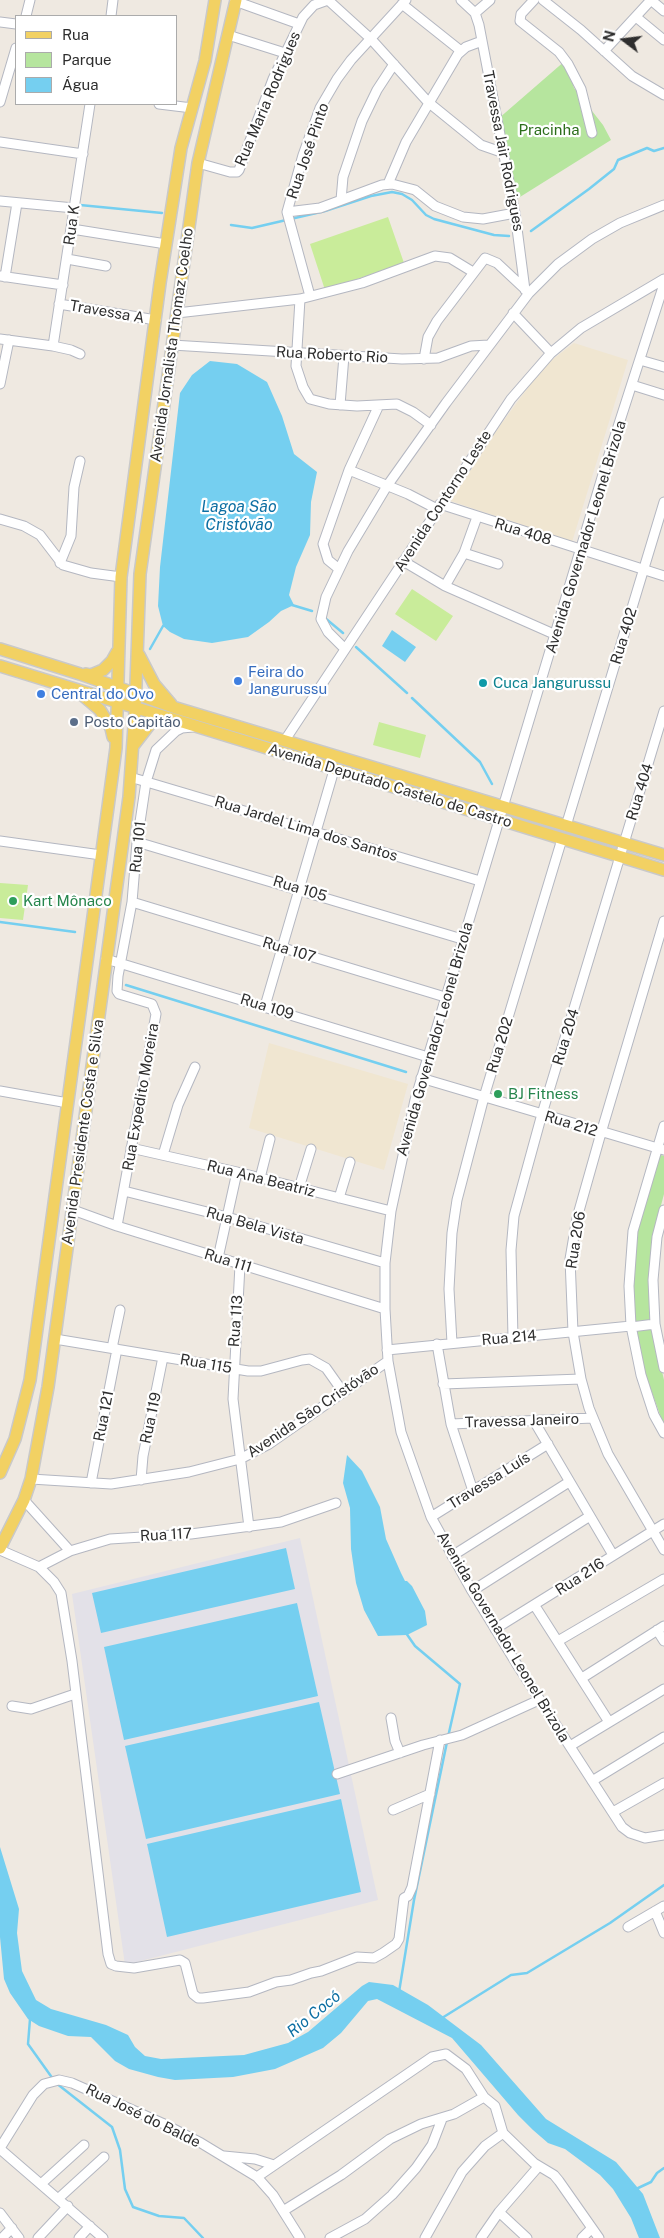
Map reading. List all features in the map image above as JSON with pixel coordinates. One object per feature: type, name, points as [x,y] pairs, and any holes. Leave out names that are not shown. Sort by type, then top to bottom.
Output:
[{"type":"main road","name":"Avenida Jornalista Thomaz Coelho","points":[[135,708],[140,574],[164,398],[198,163],[236,0]]},
{"type":"main road","name":"Avenida Jornalista Thomaz Coelho","points":[[117,702],[121,577],[166,244],[178,168],[205,61],[214,5]]},
{"type":"main road","points":[[214,5],[232,15]]},
{"type":"main road","points":[[146,396],[164,398]]},
{"type":"main road","points":[[143,418],[161,420]]},
{"type":"main road","name":"Avenida Deputado Castelo de Castro","points":[[0,650],[80,674],[176,708],[664,855]]},
{"type":"main road","points":[[80,674],[91,675],[104,670],[118,650]]},
{"type":"main road","points":[[138,653],[154,684],[176,708]]},
{"type":"main road","name":"Avenida Deputado Castelo de Castro","points":[[0,666],[664,870]]},
{"type":"main road","points":[[74,689],[100,710],[111,728],[116,748]]},
{"type":"main road","name":"Avenida Presidente Costa e Silva","points":[[1,1468],[15,1439],[30,1380],[116,748],[117,702]]},
{"type":"main road","name":"Avenida Presidente Costa e Silva","points":[[0,1549],[24,1500],[31,1479],[48,1387],[122,843],[133,746],[135,708]]},
{"type":"main road","points":[[133,746],[150,724],[155,720],[168,718]]},
{"type":"main road","points":[[379,783],[383,770]]},
{"type":"main road","points":[[397,788],[401,775]]},
{"type":"main road","points":[[103,839],[122,843]]},
{"type":"main road","points":[[82,1007],[100,1008]]},
{"type":"main road","points":[[68,1099],[87,1098]]},
{"type":"street","points":[[26,15],[30,0]]},
{"type":"street","points":[[111,15],[113,0]]},
{"type":"street","points":[[236,0],[299,24]]},
{"type":"street","points":[[461,0],[475,14],[490,0]]},
{"type":"street","points":[[534,0],[521,14],[520,21],[559,52],[571,69],[581,89],[592,133]]},
{"type":"street","points":[[543,0],[640,82],[664,94]]},
{"type":"street","points":[[604,51],[651,0],[664,11]]},
{"type":"street","points":[[330,1],[371,39],[428,102],[481,144],[504,153]]},
{"type":"street","name":"Rua Maria Rodrigues","points":[[198,163],[230,172],[237,172],[239,170],[285,53],[299,24],[309,9],[330,1]]},
{"type":"street","points":[[404,2],[461,51]]},
{"type":"street","name":"Rua José Pinto","points":[[340,405],[310,399],[298,374],[295,353],[305,298],[303,267],[287,214],[303,154],[320,108],[337,79],[404,2]]},
{"type":"street","name":"Travessa Jair Rodrigues","points":[[475,14],[516,213],[527,292]]},
{"type":"street","points":[[636,17],[664,40]]},
{"type":"street","points":[[0,22],[15,24]]},
{"type":"street","points":[[228,35],[285,53]]},
{"type":"street","points":[[388,184],[399,155],[428,102],[461,51],[482,41]]},
{"type":"street","points":[[0,102],[3,84],[15,51]]},
{"type":"street","points":[[341,200],[343,177],[362,121],[377,90],[394,64]]},
{"type":"street","name":"Rua K","points":[[53,346],[90,105]]},
{"type":"street","points":[[167,105],[192,108]]},
{"type":"street","points":[[0,142],[83,154]]},
{"type":"street","points":[[287,214],[320,208],[388,184],[409,188],[435,206],[463,217],[483,219],[516,213]]},
{"type":"street","points":[[0,201],[74,208]]},
{"type":"street","points":[[17,204],[2,276],[62,285]]},
{"type":"street","points":[[345,649],[328,632],[321,620],[322,606],[339,569],[387,486],[527,292],[558,264],[592,239],[620,224],[664,205]]},
{"type":"street","points":[[72,230],[166,244]]},
{"type":"street","points":[[177,313],[305,298],[362,283],[435,256],[450,258],[473,272]]},
{"type":"street","points":[[424,359],[428,337],[436,321],[483,260],[490,258],[527,292]]},
{"type":"street","points":[[67,259],[106,266]]},
{"type":"street","name":"Avenida Contorno Leste","points":[[285,740],[438,506],[511,399],[551,353],[581,328],[664,279]]},
{"type":"street","name":"Avenida Governador Leonel Brizola","points":[[664,284],[661,306],[632,385],[421,1078],[405,1137],[391,1211],[385,1263],[388,1361],[401,1432],[431,1517],[495,1630],[625,1830],[636,1836],[652,1838],[664,1835]]},
{"type":"street","name":"Travessa A","points":[[59,304],[156,320]]},
{"type":"street","points":[[513,313],[551,353]]},
{"type":"street","points":[[0,384],[4,339],[53,346],[80,354]]},
{"type":"street","name":"Rua Roberto Rio","points":[[172,345],[424,359],[449,356],[471,346],[489,345]]},
{"type":"street","points":[[344,356],[340,405],[397,404],[413,412],[431,425]]},
{"type":"street","points":[[640,360],[664,368]]},
{"type":"street","points":[[632,385],[664,395]]},
{"type":"street","points":[[339,569],[328,560],[323,544],[349,470],[379,405]]},
{"type":"street","points":[[60,563],[71,536],[74,487],[80,461]]},
{"type":"street","name":"Rua 408","points":[[349,470],[438,506],[664,576]]},
{"type":"street","name":"Rua 402","points":[[566,826],[664,502]]},
{"type":"street","points":[[445,586],[464,553],[477,517]]},
{"type":"street","points":[[0,519],[24,526],[40,535],[60,563],[90,573],[121,577]]},
{"type":"street","points":[[464,553],[498,564]]},
{"type":"street","points":[[403,561],[445,586],[556,636]]},
{"type":"street","name":"Rua 404","points":[[621,857],[664,711]]},
{"type":"street","name":"Rua 101","points":[[118,993],[120,963],[132,902],[137,842],[146,782],[156,750],[166,739],[182,728],[197,726]]},
{"type":"street","points":[[265,1006],[334,770]]},
{"type":"street","name":"Rua Jardel Lima dos Santos","points":[[130,777],[480,881]]},
{"type":"street","name":"Rua 202","points":[[452,1343],[449,1289],[452,1234],[457,1200],[484,1096],[562,839]]},
{"type":"street","points":[[0,841],[101,855]]},
{"type":"street","name":"Rua 105","points":[[137,842],[462,939]]},
{"type":"street","name":"Rua 204","points":[[513,1338],[510,1250],[512,1232],[542,1114],[621,857]]},
{"type":"street","name":"Rua 107","points":[[132,902],[445,997]]},
{"type":"street","name":"Rua 206","points":[[664,921],[600,1133],[572,1243],[570,1259],[573,1332],[581,1379],[593,1418],[608,1454],[664,1550]]},
{"type":"street","name":"Rua 109","points":[[106,959],[428,1057]]},
{"type":"street","name":"Rua Expedito Moreira","points":[[117,1226],[156,1014],[155,1008],[148,1002],[118,993]]},
{"type":"street","points":[[163,1155],[178,1106],[194,1067]]},
{"type":"street","name":"Rua 212","points":[[421,1078],[600,1133],[661,1149]]},
{"type":"street","points":[[0,1091],[68,1099]]},
{"type":"street","points":[[664,1126],[661,1149],[633,1231],[629,1286],[631,1327],[641,1375],[654,1415],[664,1433]]},
{"type":"street","points":[[260,1178],[270,1139]]},
{"type":"street","name":"Rua Ana Beatriz","points":[[130,1148],[237,1172],[391,1211]]},
{"type":"street","points":[[299,1188],[310,1149]]},
{"type":"street","points":[[340,1198],[350,1162]]},
{"type":"street","points":[[218,1258],[237,1172]]},
{"type":"street","name":"Rua Bela Vista","points":[[124,1192],[227,1217],[385,1263]]},
{"type":"street","name":"Rua 111","points":[[73,1210],[117,1226],[385,1309]]},
{"type":"street","points":[[664,1210],[657,1237],[652,1280],[655,1324],[661,1338],[664,1368]]},
{"type":"street","name":"Rua 113","points":[[240,1264],[233,1399],[249,1527]]},
{"type":"street","name":"Rua 121","points":[[91,1483],[115,1349],[120,1310]]},
{"type":"street","name":"Rua 214","points":[[387,1350],[655,1324]]},
{"type":"street","name":"Rua 115","points":[[55,1339],[234,1370],[261,1371],[310,1359],[326,1368],[343,1392]]},
{"type":"street","points":[[437,1344],[450,1424],[472,1491]]},
{"type":"street","name":"Rua 119","points":[[141,1480],[143,1456],[163,1357]]},
{"type":"street","name":"Avenida São Cristóvão","points":[[31,1479],[111,1484],[189,1472],[240,1459],[269,1444],[388,1361]]},
{"type":"street","points":[[443,1384],[581,1379]]},
{"type":"street","name":"Travessa Janeiro","points":[[450,1424],[593,1418]]},
{"type":"street","points":[[534,1420],[614,1555]]},
{"type":"street","name":"Travessa Luís","points":[[431,1517],[548,1444]]},
{"type":"street","points":[[452,1556],[569,1482]]},
{"type":"street","points":[[24,1500],[70,1551]]},
{"type":"street","name":"Rua 117","points":[[39,1567],[70,1551],[110,1539],[249,1527],[293,1520],[336,1503]]},
{"type":"street","points":[[472,1591],[590,1516]]},
{"type":"street","name":"Rua 216","points":[[495,1630],[664,1524]]},
{"type":"street","points":[[0,1549],[39,1567],[54,1582],[61,1593],[72,1661],[111,1964],[124,1968],[180,1960],[185,1963],[193,1994],[198,1998],[249,1992],[276,1982],[292,1980],[311,1972],[321,1971],[357,1957],[374,1958],[396,1944],[400,1933],[404,1898],[408,1896],[412,1887],[440,1740]]},
{"type":"street","points":[[558,1641],[664,1579]]},
{"type":"street","points":[[534,1606],[609,1722]]},
{"type":"street","points":[[582,1678],[661,1628],[664,1641]]},
{"type":"street","points":[[570,1746],[664,1689]]},
{"type":"street","points":[[12,1706],[32,1709],[75,1694]]},
{"type":"street","points":[[337,1774],[440,1740],[462,1735],[540,1700]]},
{"type":"street","points":[[391,1718],[395,1741],[400,1753]]},
{"type":"street","points":[[592,1781],[664,1736]]},
{"type":"street","points":[[612,1812],[664,1782]]},
{"type":"street","points":[[393,1810],[430,1794]]},
{"type":"street","points":[[628,1926],[664,1906]]},
{"type":"street","points":[[655,1911],[664,1933]]},
{"type":"street","points":[[257,2177],[438,2054],[446,2054],[457,2060],[466,2069],[484,2097],[495,2106],[499,2112],[503,2132],[538,2167],[554,2175],[599,2238]]},
{"type":"street","name":"Rua José do Balde","points":[[0,2149],[32,2095],[51,2081],[66,2081],[162,2123],[257,2177],[264,2183],[284,2211],[300,2238]]},
{"type":"street","points":[[284,2211],[341,2175],[390,2139],[421,2124],[442,2119],[484,2097]]},
{"type":"street","points":[[330,2238],[365,2219],[392,2195],[428,2151],[442,2119]]},
{"type":"street","points":[[425,2238],[462,2172],[486,2146],[503,2132]]},
{"type":"street","points":[[41,2184],[84,2145]]},
{"type":"street","points":[[0,2149],[103,2238]]},
{"type":"street","points":[[221,2156],[255,2159],[274,2165]]},
{"type":"street","points":[[59,2198],[104,2157]]},
{"type":"street","points":[[481,2238],[499,2212],[538,2167]]},
{"type":"street","points":[[38,2238],[68,2206]]},
{"type":"street","points":[[499,2212],[526,2238]]},
{"type":"street","points":[[0,2214],[19,2238]]},
{"type":"street","points":[[79,2238],[90,2226]]},
{"type":"street","points":[[2,2238],[12,2228]]},
{"type":"street","points":[[582,2238],[591,2229]]},
{"type":"shaded area","points":[[574,343],[628,360],[572,542],[451,501],[490,439],[544,366]]},
{"type":"shaded area","points":[[269,1043],[408,1084],[384,1170],[249,1128]]},
{"type":"shaded area","points":[[300,1538],[378,1900],[125,1965],[72,1594]]},
{"type":"green space","name":"Pracinha","points":[[566,60],[574,88],[603,125],[611,140],[512,202],[498,119]]},
{"type":"green space","points":[[388,217],[404,263],[325,290],[310,244]]},
{"type":"green space","points":[[412,589],[453,616],[436,641],[395,614]]},
{"type":"green space","points":[[379,722],[426,735],[420,758],[373,745]]},
{"type":"green space","name":"Kart Mônaco","points":[[0,883],[28,885],[23,920],[0,918]]},
{"type":"green space","points":[[658,1154],[664,1156],[664,1194],[654,1232],[649,1281],[651,1320],[634,1322],[633,1281],[637,1231]]},
{"type":"green space","points":[[652,1329],[664,1380],[664,1426],[645,1373],[636,1331]]},
{"type":"water","name":"Lagoa São Cristóvão","points":[[210,361],[237,364],[267,382],[282,416],[294,454],[317,472],[311,502],[310,535],[296,567],[289,595],[294,605],[281,611],[248,637],[212,643],[184,639],[170,632],[163,626],[158,606],[160,567],[180,393],[192,375]]},
{"type":"water","points":[[392,630],[416,647],[405,662],[382,646]]},
{"type":"water","points":[[347,1455],[362,1471],[380,1507],[386,1539],[405,1581],[412,1586],[425,1611],[427,1625],[407,1635],[378,1636],[364,1610],[356,1583],[351,1549],[350,1508],[343,1483]]},
{"type":"water","points":[[286,1548],[295,1589],[101,1633],[92,1593]]},
{"type":"water","points":[[297,1603],[318,1696],[124,1740],[104,1647]]},
{"type":"water","points":[[319,1702],[340,1794],[146,1839],[125,1746]]},
{"type":"water","points":[[341,1799],[361,1892],[167,1937],[147,1844]]},
{"type":"water","name":"Rio Cocó","points":[[0,1847],[19,1909],[17,1933],[22,1971],[36,2000],[51,2009],[106,2025],[128,2035],[135,2047],[145,2056],[161,2059],[244,2055],[288,2043],[308,2032],[369,1982],[393,1985],[428,2005],[481,2045],[546,2119],[616,2162],[643,2194],[660,2238],[639,2238],[631,2218],[613,2189],[600,2175],[565,2149],[548,2143],[533,2130],[452,2038],[377,1999],[368,2001],[341,2033],[323,2048],[275,2069],[233,2077],[175,2080],[158,2077],[129,2069],[115,2061],[91,2037],[68,2036],[39,2026],[28,2019],[10,1993],[4,1979],[0,1937]]},
{"type":"waterway","points":[[531,231],[614,169],[618,160],[647,148],[654,151],[664,148]]},
{"type":"waterway","points":[[231,225],[252,228],[325,211],[371,196],[392,192],[402,194],[412,200],[426,215],[434,219],[494,235],[509,236]]},
{"type":"waterway","points":[[80,205],[162,213]]},
{"type":"waterway","points":[[292,605],[312,611]]},
{"type":"waterway","points":[[325,618],[343,633]]},
{"type":"waterway","points":[[150,649],[163,626],[166,625]]},
{"type":"waterway","points":[[356,647],[407,693]]},
{"type":"waterway","points":[[412,698],[480,762],[492,784]]},
{"type":"waterway","points":[[0,922],[75,932]]},
{"type":"waterway","points":[[126,985],[406,1072]]},
{"type":"waterway","points":[[406,1633],[415,1646],[460,1684],[448,1737]]},
{"type":"waterway","points":[[399,1992],[414,1900],[447,1742]]},
{"type":"waterway","points":[[442,2018],[511,1975],[527,1973],[610,1923],[664,1885]]},
{"type":"waterway","points":[[30,2019],[28,2044],[53,2079]]},
{"type":"waterway","points":[[56,2083],[112,2127],[120,2150],[125,2189],[133,2207],[159,2216],[184,2218],[203,2238]]},
{"type":"waterway","points":[[636,2189],[651,2182],[657,2173],[664,2168]]},
{"type":"place","name":"Feira do Jangurussu","points":[[238,681]]},
{"type":"place","name":"Cuca Jangurussu","points":[[483,683]]},
{"type":"place","name":"Central do Ovo","points":[[41,694]]},
{"type":"place","name":"Posto Capitão","points":[[74,722]]},
{"type":"place","name":"Kart Mônaco","points":[[13,901]]},
{"type":"place","name":"BJ Fitness","points":[[498,1094]]}]
